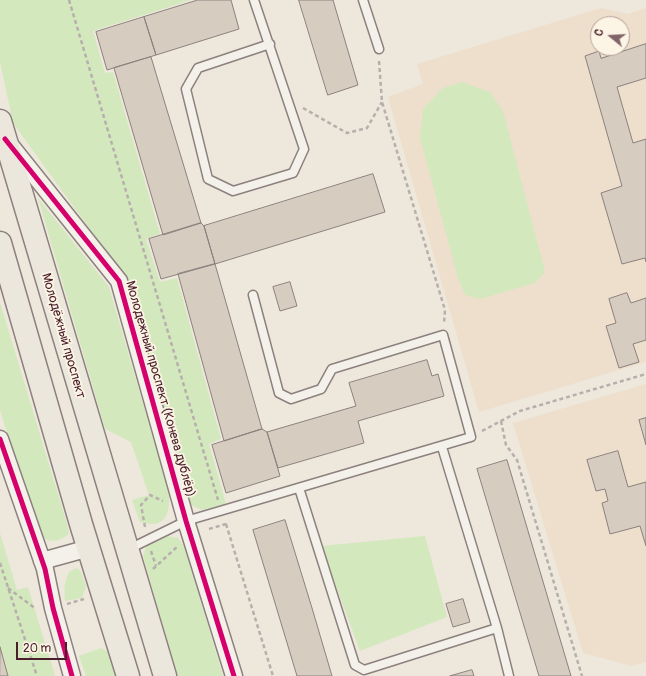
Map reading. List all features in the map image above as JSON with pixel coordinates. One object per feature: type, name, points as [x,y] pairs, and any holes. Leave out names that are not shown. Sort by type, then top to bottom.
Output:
[{"type":"main road","name":"Молодёжный проспект","points":[[2,130],[126,551],[137,580],[164,676]]},
{"type":"main road","points":[[0,243],[128,676]]},
{"type":"main road","points":[[90,548],[126,551]]},
{"type":"street","name":"Молодежный проспект (Конева дублёр)","points":[[2,130],[119,281],[187,521],[234,676]]},
{"type":"street","points":[[0,439],[42,561],[72,676]]},
{"type":"street","points":[[42,561],[90,548]]},
{"type":"lane","points":[[254,0],[270,44],[304,149],[293,173],[233,191],[208,179],[186,89],[198,68],[270,44]]},
{"type":"lane","points":[[363,0],[379,49]]},
{"type":"lane","points":[[126,551],[187,521],[442,447],[471,437],[444,335],[332,369],[322,389],[291,399],[279,393],[253,295]]},
{"type":"lane","points":[[442,447],[497,628],[509,676]]},
{"type":"lane","points":[[299,488],[355,665],[364,670],[497,628]]},
{"type":"path","points":[[69,0],[221,511],[273,676]]},
{"type":"path","points":[[379,49],[382,102],[445,310],[444,335]]},
{"type":"path","points":[[288,101],[347,133],[367,128],[382,102]]},
{"type":"path","points":[[471,437],[520,410],[646,374]]},
{"type":"path","points":[[501,421],[506,445],[518,460],[582,676]]},
{"type":"path","points":[[156,566],[148,540],[141,505],[150,496],[187,521],[226,524]]},
{"type":"path","points":[[149,573],[156,566],[187,521]]},
{"type":"path","points":[[0,563],[37,676]]},
{"type":"path","points":[[7,588],[40,612]]},
{"type":"path","points":[[63,605],[84,599]]},
{"type":"shaded area","points":[[601,8],[628,14],[646,8],[646,362],[479,412],[388,97],[423,84],[417,64]]},
{"type":"shaded area","points":[[646,384],[646,662],[631,666],[583,653],[513,423]]},
{"type":"green space","points":[[0,0],[191,0],[93,31],[105,73],[113,72],[160,234],[146,239],[160,282],[177,278],[221,439],[209,444],[226,504],[202,510],[191,505],[125,278],[13,123],[0,62]]},
{"type":"green space","points":[[462,82],[490,92],[503,111],[545,272],[535,283],[480,299],[465,295],[458,278],[420,138],[423,109],[443,88]]},
{"type":"green space","points":[[38,198],[109,287],[169,493],[167,514],[164,519],[155,524],[140,522],[132,500],[149,495],[131,442],[105,429]]},
{"type":"green space","points":[[0,302],[67,524],[69,534],[56,541],[44,538],[37,531],[0,410]]},
{"type":"green space","points":[[0,533],[17,590],[28,587],[55,676],[8,676],[0,647]]},
{"type":"green space","points":[[167,536],[178,538],[184,546],[223,676],[177,676],[143,556],[148,541]]},
{"type":"green space","points":[[425,536],[447,617],[360,651],[321,546]]},
{"type":"green space","points":[[76,568],[80,570],[86,585],[82,598],[65,601],[66,579],[69,572]]},
{"type":"green space","points":[[101,648],[110,653],[117,676],[86,676],[79,656]]},
{"type":"building","points":[[198,0],[231,0],[239,29],[156,55],[144,17]]},
{"type":"building","points":[[299,0],[333,0],[358,85],[328,95]]},
{"type":"building","points":[[144,17],[156,55],[107,70],[96,32]]},
{"type":"building","points":[[646,44],[646,78],[617,87],[633,143],[646,139],[646,262],[645,258],[622,264],[601,193],[622,186],[585,56],[590,54],[590,56],[600,56],[601,58],[607,56],[630,56],[630,49]]},
{"type":"building","points":[[151,57],[201,223],[163,235],[114,68]]},
{"type":"building","points":[[373,174],[385,212],[215,264],[204,226]]},
{"type":"building","points":[[201,223],[204,226],[215,264],[161,279],[149,239]]},
{"type":"building","points":[[215,264],[262,429],[224,441],[178,274]]},
{"type":"building","points":[[290,282],[297,306],[280,311],[273,287]]},
{"type":"building","points":[[627,293],[631,303],[646,298],[646,340],[633,344],[639,362],[619,368],[606,326],[616,323],[609,299]]},
{"type":"building","points":[[427,360],[432,376],[438,374],[444,396],[358,421],[364,443],[278,468],[267,432],[356,406],[349,383]]},
{"type":"building","points":[[646,418],[646,445],[639,420]]},
{"type":"building","points":[[262,429],[267,432],[280,476],[226,493],[212,445]]},
{"type":"building","points":[[618,451],[628,487],[646,482],[646,546],[640,526],[610,534],[602,503],[608,501],[605,489],[596,491],[587,460]]},
{"type":"building","points":[[507,460],[571,676],[539,676],[477,469]]},
{"type":"building","points":[[285,520],[332,676],[297,676],[253,530]]},
{"type":"building","points":[[463,599],[470,622],[453,627],[446,604]]},
{"type":"building","points":[[0,647],[8,676],[0,676]]},
{"type":"building","points":[[472,670],[474,676],[450,676]]},
{"type":"cycle path","points":[[5,139],[119,281],[186,521],[234,676]]},
{"type":"cycle path","points":[[0,439],[45,569],[53,608],[72,676]]}]
